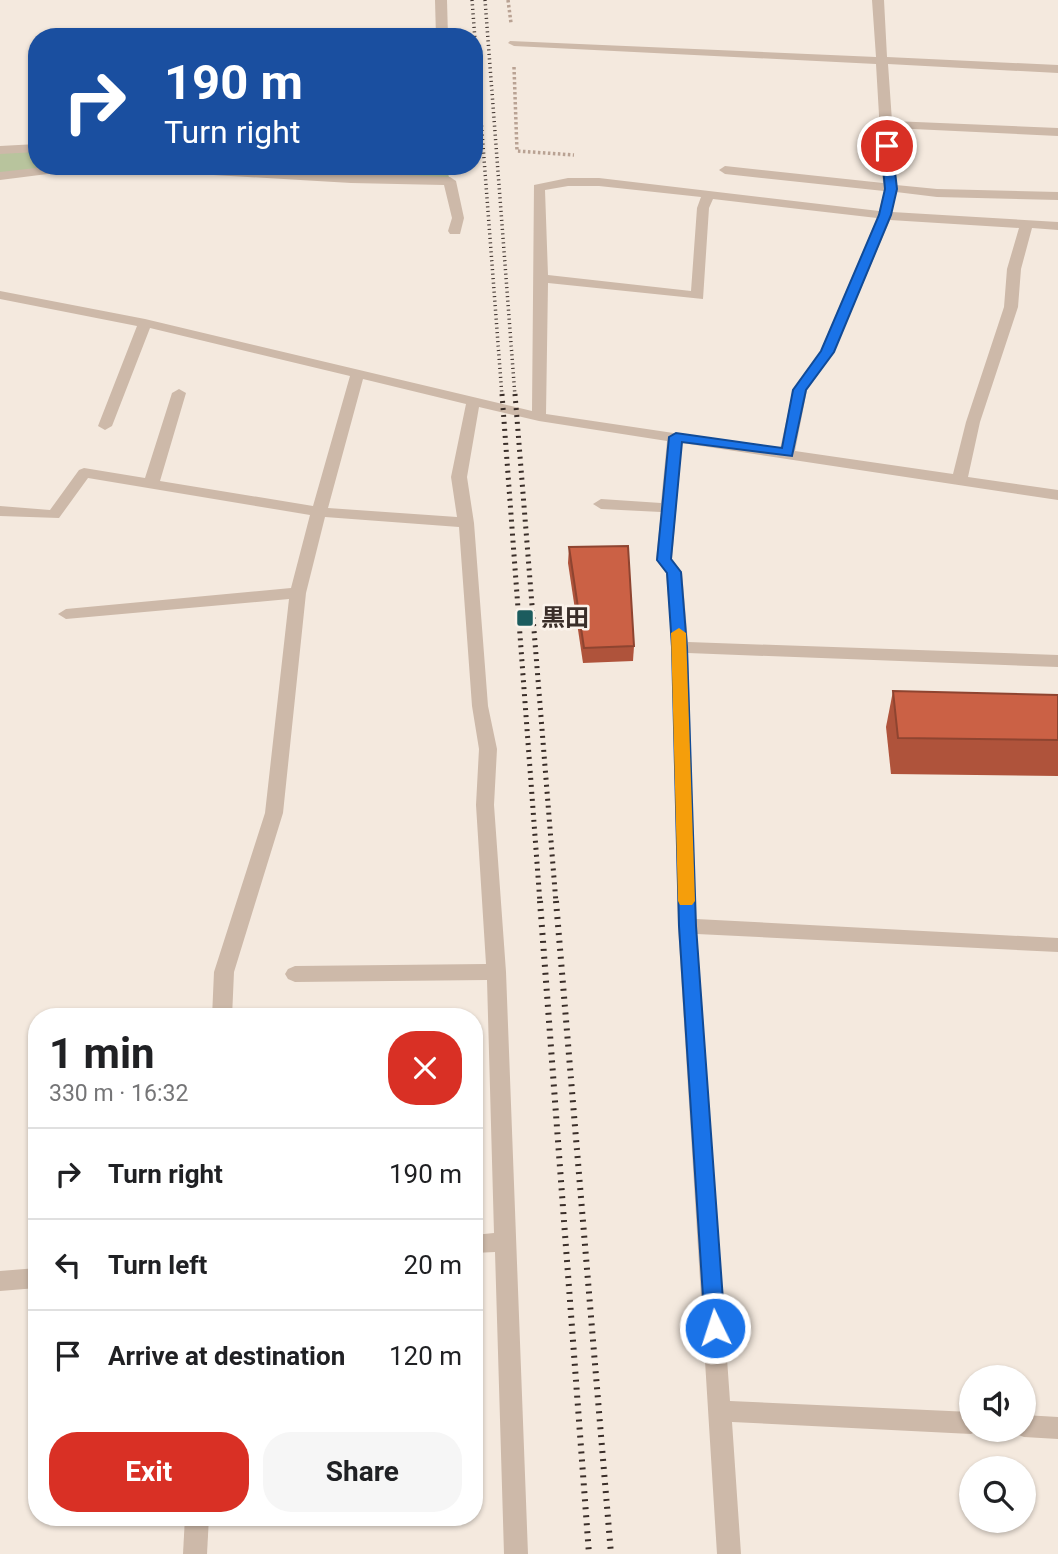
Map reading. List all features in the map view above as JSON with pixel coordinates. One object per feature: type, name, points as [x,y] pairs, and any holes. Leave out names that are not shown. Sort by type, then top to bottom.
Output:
[{"type":"street","points":[[441,0],[442,28]]},
{"type":"street","points":[[788,453],[800,390],[827,352],[885,215],[891,189],[878,0]]},
{"type":"street","points":[[514,43],[1058,69]]},
{"type":"street","points":[[885,124],[1058,132]]},
{"type":"street","points":[[0,150],[28,148]]},
{"type":"street","points":[[725,170],[891,189],[1023,197],[1058,196]]},
{"type":"street","points":[[0,176],[28,173]]},
{"type":"street","points":[[329,175],[450,181],[458,218],[455,231]]},
{"type":"street","points":[[404,180],[405,175]]},
{"type":"street","points":[[539,418],[539,188],[552,184],[578,183],[709,194],[885,215],[1058,226]]},
{"type":"street","points":[[541,278],[698,296],[703,208],[709,194]]},
{"type":"street","points":[[959,481],[973,422],[1011,307],[1014,269],[1027,224]]},
{"type":"street","points":[[0,295],[145,323],[539,418],[1058,495]]},
{"type":"street","points":[[105,426],[145,323]]},
{"type":"street","points":[[222,1008],[224,972],[274,813],[298,593],[357,375]]},
{"type":"street","points":[[151,484],[179,393]]},
{"type":"street","points":[[473,403],[459,477],[466,523],[480,706],[488,749],[485,805],[496,972],[516,1554]]},
{"type":"street","points":[[676,437],[664,560],[674,572],[680,647],[687,926],[729,1554]]},
{"type":"street","points":[[0,510],[54,515],[84,473],[319,512],[466,523]]},
{"type":"street","points":[[601,504],[668,508]]},
{"type":"street","points":[[66,614],[298,593]]},
{"type":"street","points":[[680,647],[1058,661]]},
{"type":"street","points":[[687,926],[1058,945]]},
{"type":"street","points":[[295,974],[496,972]]},
{"type":"street","points":[[483,1243],[505,1242]]},
{"type":"street","points":[[0,1281],[28,1279]]},
{"type":"street","points":[[721,1411],[959,1422]]},
{"type":"street","points":[[1036,1426],[1058,1427]]},
{"type":"street","points":[[195,1554],[197,1526]]},
{"type":"path","points":[[508,0],[514,43],[517,151],[582,155]]},
{"type":"green space","points":[[28,148],[28,173],[0,176],[0,150]]},
{"type":"green space","points":[[310,175],[448,175],[450,181]]},
{"type":"building","points":[[628,546],[634,646],[584,648],[569,547]]},
{"type":"building","points":[[893,691],[1058,695],[1058,740],[898,738]]},
{"type":"railway","points":[[472,0],[474,28]]},
{"type":"railway","points":[[485,0],[515,396]]},
{"type":"railway","points":[[483,145],[502,396]]},
{"type":"railway","points":[[502,394],[540,903]]},
{"type":"railway","points":[[515,394],[556,903]]},
{"type":"railway","points":[[540,901],[589,1554]]},
{"type":"railway","points":[[556,901],[611,1554]]},
{"type":"slow traffic","points":[[679,633],[686,901]]},
{"type":"place","name":"黒田","points":[[525,618]]},
{"type":"route","points":[[715,1328],[687,926],[680,647],[674,572],[664,560],[676,437],[788,453],[800,390],[827,352],[885,215],[891,189],[887,146]]}]
